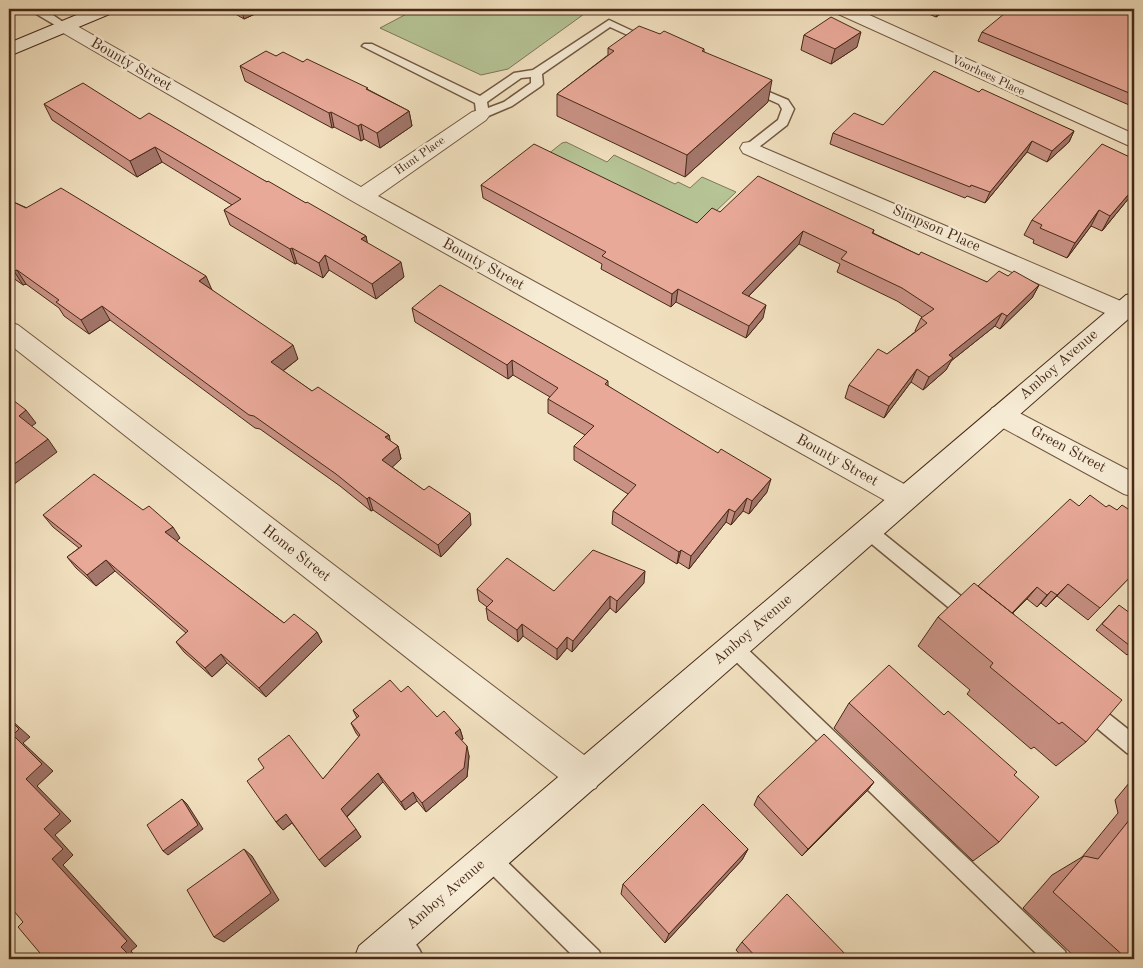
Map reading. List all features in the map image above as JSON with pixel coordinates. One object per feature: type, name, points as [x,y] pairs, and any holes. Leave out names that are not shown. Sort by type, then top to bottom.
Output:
[{"type":"street","points":[[9,50],[106,9]]},
{"type":"street","name":"Voorhees Place","points":[[842,9],[1134,142]]},
{"type":"street","name":"Bounty Street","points":[[64,26],[362,197],[905,498]]},
{"type":"street","name":"Hunt Place","points":[[362,197],[480,108]]},
{"type":"street","name":"Simpson Place","points":[[750,148],[1128,306]]},
{"type":"street","name":"Amboy Avenue","points":[[372,959],[405,948],[489,858],[1128,306]]},
{"type":"street","name":"Home Street","points":[[9,332],[584,776]]},
{"type":"street","name":"Green Street","points":[[1001,415],[1134,486]]},
{"type":"lane","points":[[33,9],[40,11],[64,26]]},
{"type":"lane","points":[[480,108],[518,75],[536,73],[609,22],[661,46]]},
{"type":"lane","points":[[368,46],[480,108],[508,104],[537,84],[536,73]]},
{"type":"lane","points":[[739,82],[784,102],[788,109],[783,122],[750,148]]},
{"type":"lane","points":[[868,531],[982,624]]},
{"type":"lane","points":[[734,647],[1057,959]]},
{"type":"lane","points":[[1073,697],[1134,746]]},
{"type":"lane","points":[[489,858],[591,959]]},
{"type":"green space","points":[[416,9],[591,9],[508,69],[481,75],[380,28]]},
{"type":"green space","points":[[566,142],[607,162],[614,155],[675,184],[678,182],[690,188],[702,177],[736,192],[694,232],[543,158]]},
{"type":"building","points":[[1010,9],[1129,9],[1134,11],[1134,95],[982,32]]},
{"type":"building","points":[[831,17],[861,32],[835,49],[804,35]]},
{"type":"building","points":[[639,26],[660,34],[664,31],[704,49],[702,51],[772,80],[687,155],[557,94],[614,51],[608,48]]},
{"type":"building","points":[[266,51],[276,56],[283,52],[303,62],[307,59],[368,88],[366,89],[409,111],[377,133],[361,124],[358,126],[331,112],[329,113],[240,66]]},
{"type":"building","points":[[934,71],[979,92],[982,89],[1074,131],[1052,151],[1032,141],[990,192],[971,185],[970,187],[833,133],[854,113],[883,125]]},
{"type":"building","points":[[83,83],[140,119],[149,113],[267,182],[307,202],[366,236],[361,239],[401,262],[372,284],[325,255],[319,263],[292,248],[290,249],[224,210],[241,199],[155,147],[130,161],[44,104]]},
{"type":"building","points":[[534,144],[697,223],[712,208],[720,212],[758,176],[874,230],[872,233],[919,255],[921,252],[987,282],[999,271],[1008,276],[1014,271],[1039,285],[1007,316],[1002,313],[949,355],[953,358],[929,377],[917,369],[889,406],[849,385],[878,349],[887,354],[927,323],[921,318],[934,309],[902,288],[841,259],[847,252],[803,231],[742,293],[766,305],[749,326],[678,289],[672,294],[602,256],[606,252],[481,185]]},
{"type":"building","points":[[1102,144],[1134,159],[1134,188],[1110,216],[1099,210],[1075,243],[1040,228],[1042,225],[1032,220]]},
{"type":"building","points":[[61,188],[206,276],[199,281],[293,345],[271,362],[312,391],[318,387],[389,435],[385,437],[398,446],[382,460],[424,490],[429,486],[470,513],[438,545],[369,497],[367,499],[336,474],[254,416],[249,415],[102,306],[81,320],[56,302],[59,300],[17,270],[14,271],[9,267],[9,200],[26,208]]},
{"type":"building","points":[[440,285],[608,381],[605,384],[718,453],[721,449],[771,479],[752,501],[747,498],[735,512],[729,509],[691,556],[681,550],[679,552],[613,511],[636,485],[574,446],[594,426],[548,399],[558,388],[512,360],[507,365],[412,308]]},
{"type":"building","points":[[9,397],[26,410],[19,416],[48,439],[9,468]]},
{"type":"building","points":[[94,474],[143,510],[149,506],[173,527],[165,532],[284,623],[294,614],[317,632],[259,688],[221,654],[205,668],[176,642],[188,631],[106,560],[87,575],[67,557],[82,546],[43,515]]},
{"type":"building","points":[[1090,495],[1106,507],[1109,505],[1117,510],[1122,505],[1134,513],[1134,573],[1100,608],[1068,584],[1057,595],[1051,591],[1047,595],[1037,587],[1012,613],[978,586],[1070,499],[1079,506]]},
{"type":"building","points":[[593,550],[645,571],[617,601],[610,596],[573,641],[567,637],[557,649],[522,624],[517,630],[486,608],[493,601],[477,589],[507,558],[554,591]]},
{"type":"building","points":[[974,583],[1122,700],[1086,742],[1062,722],[1059,724],[990,667],[993,663],[938,617]]},
{"type":"building","points":[[1119,605],[1134,616],[1134,649],[1102,624]]},
{"type":"building","points":[[889,665],[944,715],[948,711],[1017,772],[1014,775],[1039,797],[999,842],[849,703]]},
{"type":"building","points":[[390,680],[401,692],[408,686],[437,717],[444,711],[460,729],[455,733],[467,746],[464,768],[422,803],[413,792],[401,802],[378,773],[341,809],[356,829],[319,860],[286,814],[276,822],[247,781],[264,768],[258,759],[289,735],[323,779],[360,735],[351,723],[359,716],[353,710]]},
{"type":"building","points":[[9,719],[19,729],[13,735],[42,764],[26,779],[60,814],[44,829],[63,849],[52,859],[127,941],[121,947],[133,959],[45,959],[18,927],[23,922],[9,905]]},
{"type":"building","points":[[824,734],[874,782],[808,849],[758,796]]},
{"type":"building","points":[[182,799],[198,825],[163,851],[147,825]]},
{"type":"building","points":[[703,804],[748,849],[669,934],[623,884]]},
{"type":"building","points":[[1134,814],[1134,959],[1127,959],[1053,892],[1084,856],[1098,859]]},
{"type":"building","points":[[244,849],[271,893],[214,937],[187,890]]},
{"type":"building","points":[[787,894],[850,959],[758,959],[742,942]]}]
